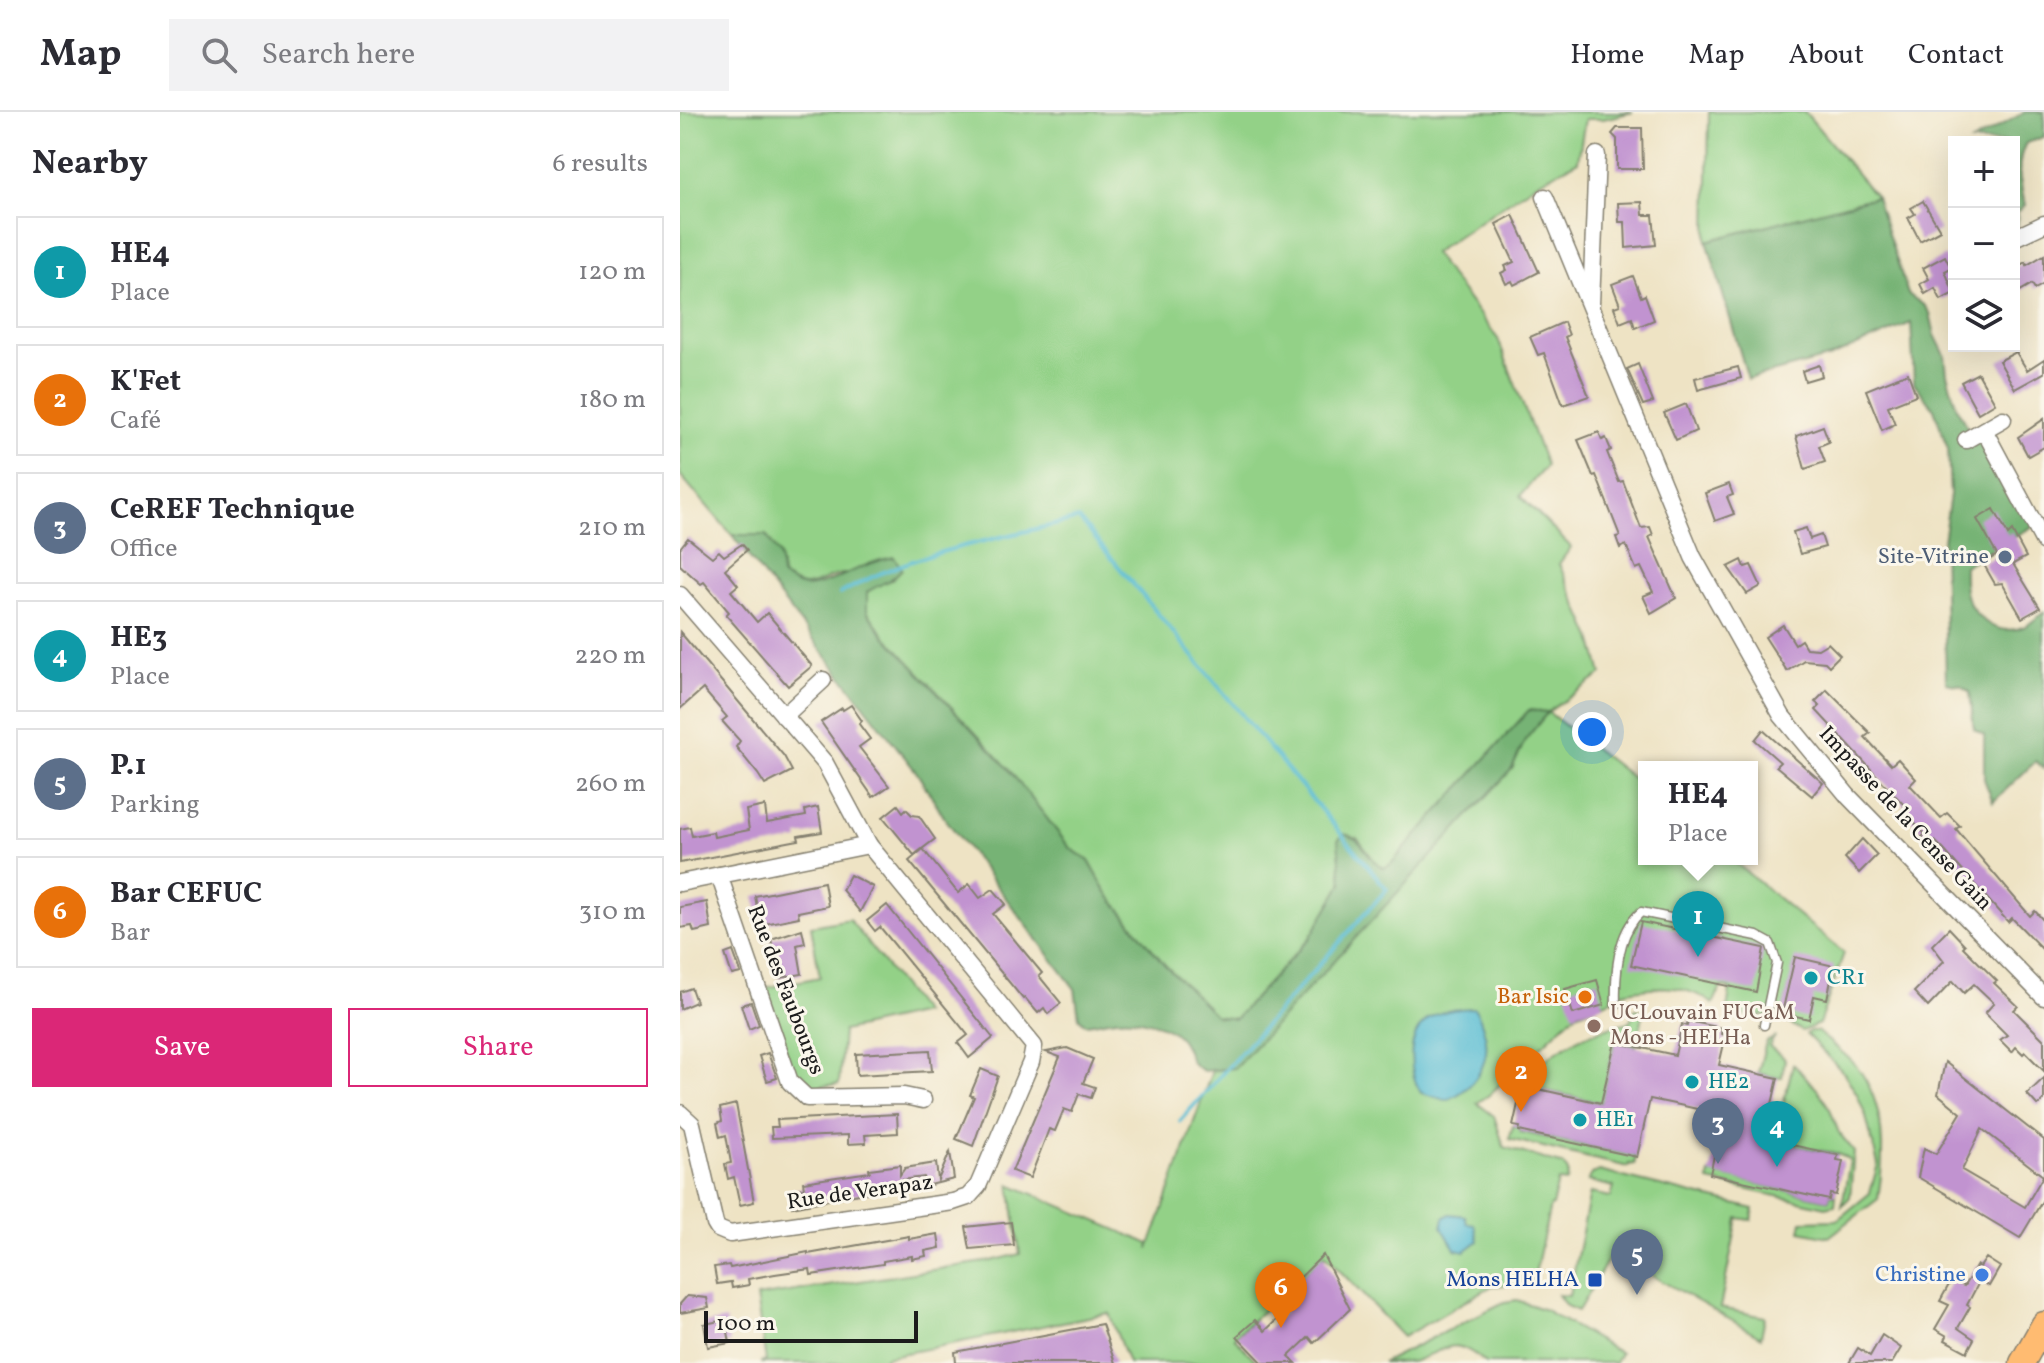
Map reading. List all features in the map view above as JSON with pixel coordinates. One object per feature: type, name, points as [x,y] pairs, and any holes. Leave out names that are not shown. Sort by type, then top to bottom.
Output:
[{"type":"main road","points":[[2022,1363],[2044,1324]]},
{"type":"street","name":"Impasse de la Cense Gain","points":[[1591,310],[1597,155]]},
{"type":"street","name":"Impasse de la Cense Gain","points":[[1545,197],[1693,557],[1782,716],[1858,807],[2044,997]]},
{"type":"street","points":[[2020,235],[2044,224]]},
{"type":"street","points":[[1966,440],[2003,419]]},
{"type":"street","points":[[1984,430],[2044,542]]},
{"type":"street","points":[[680,595],[825,763],[869,845],[680,883]]},
{"type":"street","points":[[784,716],[823,680]]},
{"type":"street","name":"Rue de Verapaz","points":[[680,1113],[692,1124],[715,1224],[718,1229],[730,1234],[953,1202],[968,1197],[978,1186],[1031,1062],[1034,1046],[869,845]]},
{"type":"street","name":"Rue des Faubourgs","points":[[719,875],[790,1082],[798,1091],[807,1098],[904,1096],[923,1100]]},
{"type":"lane","points":[[1616,1005],[1621,950],[1629,923],[1641,912],[1757,936],[1770,943],[1777,963],[1764,1025]]},
{"type":"green space","points":[[680,112],[1633,112],[1603,119],[1585,119],[1578,161],[1538,182],[1433,253],[1498,339],[1546,466],[1520,496],[1571,547],[1559,564],[1592,638],[1602,674],[1548,712],[1638,782],[1638,865],[1738,865],[1844,953],[1819,1024],[1802,1031],[1785,1021],[1727,1011],[1730,989],[1721,987],[1713,1004],[1679,989],[1618,993],[1627,925],[1611,1000],[1574,1015],[1477,1103],[1494,1116],[1504,1147],[1564,1165],[1568,1172],[1567,1182],[1558,1181],[1550,1206],[1533,1283],[1492,1286],[1403,1337],[1325,1255],[1234,1337],[1258,1363],[1128,1363],[1109,1313],[885,1357],[886,1363],[760,1363],[766,1361],[756,1297],[1020,1254],[1010,1184],[1150,1244],[1149,1249],[1212,1071],[1235,1067],[1512,769],[1525,740],[1547,712],[1529,710],[1391,864],[1384,868],[1378,865],[1357,838],[1342,884],[1310,938],[1235,1019],[1216,1016],[1164,964],[1107,893],[1089,861],[1070,848],[1006,766],[885,636],[867,611],[867,592],[894,579],[842,574],[807,586],[792,582],[782,576],[779,555],[766,535],[732,535],[680,475]]},
{"type":"green space","points":[[1709,112],[1805,112],[1876,197],[1707,241]]},
{"type":"green space","points":[[2025,112],[2044,112],[2044,137],[2026,143],[2020,158],[2020,136],[1983,136]]},
{"type":"green space","points":[[2020,173],[2022,189],[2025,205],[2020,210]]},
{"type":"green space","points":[[1876,197],[1908,294],[1930,313],[1935,335],[1945,355],[1957,408],[1969,430],[1984,430],[2035,525],[1964,566],[1967,598],[1976,613],[1989,624],[2014,630],[2026,626],[2044,612],[2044,769],[2036,761],[1993,802],[1984,779],[1984,735],[1974,729],[1970,692],[1961,686],[1946,683],[1943,541],[1950,495],[1948,449],[1934,409],[1914,383],[1911,323],[1831,357],[1748,379],[1707,241]]},
{"type":"green space","points":[[732,535],[766,535],[779,555],[782,576],[804,587],[823,584],[894,557],[902,569],[867,592],[867,612],[885,636],[1006,766],[1070,848],[1089,861],[1107,893],[1164,964],[1216,1016],[1235,1019],[1310,938],[1342,884],[1338,840],[1343,834],[1356,839],[1384,868],[1391,864],[1529,710],[1548,712],[1525,740],[1512,769],[1235,1068],[1204,1071],[1191,1062],[1177,1035],[1161,1026],[1125,1019],[1085,1024],[1079,1017],[1075,989],[944,817],[917,773]]},
{"type":"green space","points":[[849,919],[923,1013],[843,1031],[839,1084],[807,1091],[795,1079],[765,988],[820,977],[811,926]]},
{"type":"green space","points":[[1635,1009],[1644,1011],[1636,1046],[1615,1042],[1602,1103],[1529,1087],[1537,1069],[1556,1052],[1593,1033],[1630,1022]]},
{"type":"green space","points":[[1817,1031],[1858,1068],[1874,1098],[1881,1131],[1882,1165],[1878,1199],[1829,1237],[1800,1231],[1802,1221],[1837,1220],[1870,1193],[1878,1164],[1857,1094],[1844,1073],[1806,1034]]},
{"type":"green space","points":[[1774,1038],[1769,1046],[1785,1059],[1782,1077],[1779,1078],[1758,1073],[1766,1042]]},
{"type":"green space","points":[[1793,1064],[1817,1089],[1830,1109],[1839,1133],[1854,1151],[1850,1197],[1842,1206],[1850,1160],[1838,1154],[1774,1142]]},
{"type":"green space","points":[[1513,1126],[1520,1127],[1520,1132],[1636,1156],[1634,1165],[1629,1164],[1628,1167],[1509,1139]]},
{"type":"green space","points":[[1599,1171],[1754,1209],[1752,1220],[1738,1218],[1720,1308],[1765,1317],[1761,1337],[1612,1253],[1578,1311],[1566,1306],[1558,1295],[1569,1296],[1590,1193],[1611,1197],[1614,1187],[1588,1181],[1592,1174]]},
{"type":"green space","points":[[1710,1173],[1829,1200],[1830,1195],[1836,1195],[1835,1205],[1826,1207],[1709,1181]]},
{"type":"green space","points":[[1517,1300],[1545,1310],[1620,1353],[1615,1363],[1486,1363],[1466,1349],[1451,1347],[1415,1361],[1382,1363],[1504,1302]]},
{"type":"water","points":[[1474,1008],[1486,1042],[1484,1063],[1479,1073],[1465,1089],[1446,1100],[1421,1093],[1411,1057],[1419,1029],[1435,1015]]},
{"type":"water","points":[[1450,1214],[1465,1216],[1467,1223],[1474,1224],[1478,1241],[1465,1251],[1455,1249],[1442,1227],[1444,1218]]},
{"type":"building","points":[[1617,128],[1642,128],[1643,169],[1617,169],[1617,139],[1612,134]]},
{"type":"building","points":[[1923,201],[1940,230],[1920,241],[1908,218],[1915,214],[1911,208]]},
{"type":"building","points":[[1642,202],[1643,215],[1653,215],[1656,245],[1626,248],[1625,222],[1619,222],[1618,203]]},
{"type":"building","points":[[1513,215],[1539,272],[1514,285],[1512,281],[1506,284],[1501,273],[1507,270],[1505,266],[1514,262],[1496,224]]},
{"type":"building","points":[[2044,255],[2044,284],[2035,289],[2032,284],[2020,291],[2020,265],[2026,262],[2027,265]]},
{"type":"building","points":[[1945,256],[1948,262],[1945,271],[1948,296],[1941,300],[1935,288],[1925,294],[1920,284],[1929,279],[1923,268]]},
{"type":"building","points":[[1633,276],[1641,297],[1645,295],[1654,320],[1635,328],[1632,318],[1620,323],[1614,307],[1620,305],[1612,284]]},
{"type":"building","points":[[1564,322],[1569,335],[1565,337],[1589,396],[1563,405],[1544,353],[1538,355],[1530,337]]},
{"type":"building","points":[[2016,352],[2027,370],[2044,359],[2044,373],[2015,389],[1999,361]]},
{"type":"building","points":[[1638,364],[1653,402],[1643,405],[1627,369]]},
{"type":"building","points":[[1819,365],[1822,376],[1805,381],[1802,371]]},
{"type":"building","points":[[1738,367],[1741,378],[1698,390],[1695,378]]},
{"type":"building","points":[[1908,373],[1916,395],[1888,406],[1895,424],[1882,430],[1866,390]]},
{"type":"building","points":[[1978,373],[1995,403],[1978,413],[1961,382]]},
{"type":"building","points":[[1686,404],[1696,431],[1676,440],[1664,413]]},
{"type":"building","points":[[2044,419],[2044,447],[2028,456],[2018,437]]},
{"type":"building","points":[[1823,426],[1829,442],[1819,446],[1825,462],[1805,469],[1796,436]]},
{"type":"building","points":[[1599,432],[1602,440],[1606,438],[1611,450],[1607,452],[1619,482],[1623,481],[1641,528],[1650,527],[1653,535],[1649,537],[1676,598],[1651,613],[1643,596],[1653,592],[1641,567],[1636,569],[1626,545],[1620,548],[1616,537],[1620,536],[1596,475],[1593,476],[1578,440]]},
{"type":"building","points":[[1729,484],[1733,495],[1727,497],[1734,514],[1715,521],[1705,493]]},
{"type":"building","points":[[1994,509],[2008,535],[2012,531],[2026,557],[2013,564],[2040,608],[2022,618],[2002,583],[1995,584],[1983,563],[1997,555],[1977,519]]},
{"type":"building","points":[[1806,528],[1810,539],[1821,535],[1825,547],[1800,554],[1793,532]]},
{"type":"building","points":[[688,538],[712,557],[719,551],[724,556],[742,544],[747,550],[725,569],[738,585],[731,591],[757,622],[767,613],[812,666],[788,686],[726,615],[729,612],[704,582],[701,584],[680,565],[680,548]]},
{"type":"building","points":[[1742,560],[1745,567],[1751,565],[1761,586],[1747,594],[1728,567]]},
{"type":"building","points":[[1783,625],[1795,644],[1801,640],[1806,648],[1818,649],[1828,643],[1840,655],[1829,666],[1825,662],[1804,660],[1787,671],[1765,637]]},
{"type":"building","points":[[680,632],[784,756],[792,771],[765,785],[736,747],[740,741],[722,721],[727,717],[703,689],[680,709]]},
{"type":"building","points":[[1827,690],[1870,733],[1865,737],[1891,765],[1898,759],[1916,779],[1910,785],[1941,818],[1947,813],[1960,826],[1956,829],[2030,916],[2035,911],[2044,921],[2044,951],[2012,918],[2008,922],[1935,841],[1930,846],[1922,837],[1925,834],[1902,810],[1906,807],[1816,710],[1820,706],[1815,702]]},
{"type":"building","points":[[851,705],[870,739],[859,747],[889,786],[873,797],[821,722]]},
{"type":"building","points":[[1763,730],[1823,783],[1812,796],[1776,766],[1780,762],[1755,740]]},
{"type":"building","points":[[898,805],[903,812],[906,809],[912,815],[919,816],[935,839],[914,855],[883,817]]},
{"type":"building","points":[[765,806],[767,823],[806,816],[805,810],[818,807],[822,832],[798,836],[799,840],[680,863],[680,829],[690,827],[692,836],[713,832],[714,837],[749,830],[746,810]]},
{"type":"building","points":[[1862,839],[1877,855],[1859,873],[1845,858]]},
{"type":"building","points":[[923,849],[958,893],[969,884],[980,898],[993,889],[1006,904],[993,914],[1042,973],[1039,976],[1061,1003],[1048,1014],[1044,1008],[1038,1013],[1023,999],[909,861]]},
{"type":"building","points":[[850,875],[873,887],[860,912],[842,890]]},
{"type":"building","points":[[824,882],[828,906],[798,912],[799,917],[760,925],[755,896]]},
{"type":"building","points":[[707,902],[711,928],[694,932],[692,926],[680,928],[680,907]]},
{"type":"building","points":[[887,905],[993,1038],[969,1058],[958,1043],[968,1035],[880,927],[875,931],[867,921]]},
{"type":"building","points":[[1641,922],[1764,948],[1756,992],[1631,965]]},
{"type":"building","points":[[1949,928],[1997,981],[1994,983],[2018,1006],[2014,1010],[2044,1040],[2044,1071],[2025,1052],[2023,1054],[2016,1047],[2012,1052],[2000,1040],[2007,1035],[1985,1013],[1994,1003],[1974,984],[1964,993],[1953,981],[1928,1007],[1914,992],[1944,961],[1932,945]]},
{"type":"building","points":[[802,929],[805,943],[797,945],[802,974],[779,978],[771,939]]},
{"type":"building","points":[[733,951],[741,973],[732,975],[725,954]]},
{"type":"building","name":"CR1","points":[[1795,957],[1834,966],[1827,999],[1814,996],[1809,1019],[1782,1013]]},
{"type":"building","name":"Bar Isic","points":[[1597,980],[1604,1005],[1573,1014],[1565,989]]},
{"type":"building","points":[[691,988],[696,1002],[680,1009],[680,992]]},
{"type":"building","points":[[751,1002],[759,1025],[749,1029],[741,1005]]},
{"type":"building","points":[[1688,1021],[1722,1028],[1721,1034],[1726,1035],[1719,1065],[1778,1078],[1764,1139],[1838,1155],[1837,1160],[1843,1161],[1836,1195],[1830,1194],[1829,1200],[1710,1174],[1723,1115],[1684,1106],[1650,1099],[1637,1157],[1519,1131],[1520,1127],[1513,1126],[1521,1091],[1527,1092],[1529,1087],[1601,1103],[1615,1042],[1675,1055],[1682,1024],[1687,1026]]},
{"type":"building","points":[[1067,1048],[1093,1059],[1083,1083],[1095,1087],[1091,1098],[1079,1094],[1072,1112],[1064,1109],[1055,1131],[1049,1129],[1030,1178],[1012,1171],[1060,1057],[1046,1052]]},
{"type":"building","points":[[930,1050],[932,1071],[857,1075],[856,1054]]},
{"type":"building","points":[[768,1053],[777,1078],[767,1081],[759,1056]]},
{"type":"building","points":[[1945,1062],[2044,1140],[2044,1198],[2020,1238],[1918,1177],[1924,1148],[1936,1154],[1961,1113],[1938,1094]],"holes":[[[1982,1129],[2043,1176],[2025,1207],[1962,1170]]]},
{"type":"building","points":[[981,1069],[998,1076],[973,1146],[956,1139],[974,1097],[970,1095]]},
{"type":"building","points":[[2044,1078],[2044,1100],[2038,1106],[2027,1094]]},
{"type":"building","points":[[736,1104],[754,1202],[740,1205],[734,1177],[728,1179],[725,1164],[731,1163],[726,1135],[720,1137],[717,1123],[722,1121],[720,1108]]},
{"type":"building","points":[[897,1114],[898,1133],[865,1135],[866,1143],[848,1144],[848,1135],[772,1138],[771,1127],[778,1127],[777,1120]]},
{"type":"building","points":[[950,1152],[954,1179],[926,1186],[924,1177],[900,1180],[901,1190],[864,1193],[792,1207],[789,1190],[804,1188],[803,1182],[870,1172],[869,1169],[900,1165],[900,1175],[905,1168],[936,1163],[938,1180]]},
{"type":"building","points":[[1011,1222],[1014,1245],[970,1249],[966,1227]]},
{"type":"building","points":[[938,1234],[940,1248],[925,1251],[926,1256],[811,1275],[810,1269],[775,1274],[748,1279],[749,1285],[732,1288],[731,1282],[717,1284],[714,1267],[729,1265],[730,1268],[808,1252]]},
{"type":"building","points":[[1323,1255],[1350,1309],[1314,1343],[1309,1337],[1289,1356],[1296,1363],[1263,1363],[1237,1336],[1255,1320],[1265,1331],[1285,1312],[1275,1302]]},
{"type":"building","points":[[1986,1258],[2000,1267],[1989,1286],[1981,1281],[1978,1284],[1958,1328],[1974,1339],[1967,1352],[1945,1340],[1947,1336],[1935,1329],[1949,1305],[1940,1301],[1951,1281],[1964,1286],[1977,1265],[1980,1267]]},
{"type":"building","points":[[687,1296],[707,1298],[709,1308],[680,1313],[680,1304]]},
{"type":"building","points":[[726,1320],[730,1343],[708,1347],[704,1324]]},
{"type":"building","points":[[1102,1324],[1115,1363],[956,1363],[955,1352]]},
{"type":"building","points":[[1882,1335],[1901,1348],[1892,1363],[1849,1363],[1858,1348],[1870,1356]]},
{"type":"waterway","points":[[840,594],[868,579],[926,557],[1079,519],[1387,889],[1180,1121]]},
{"type":"place","name":"Site-Vitrine","points":[[2005,557]]},
{"type":"place","name":"HE4","points":[[1698,957]]},
{"type":"place","name":"CR1","points":[[1811,978]]},
{"type":"place","name":"Bar Isic","points":[[1585,997]]},
{"type":"place","name":"UCLouvain FUCaM Mons - HELHa","points":[[1594,1026]]},
{"type":"place","name":"HE2","points":[[1692,1082]]},
{"type":"place","name":"K'Fet","points":[[1521,1112]]},
{"type":"place","name":"HE1","points":[[1580,1120]]},
{"type":"place","name":"CeREF Technique","points":[[1718,1164]]},
{"type":"place","name":"HE3","points":[[1777,1167]]},
{"type":"place","name":"Christine","points":[[1982,1275]]},
{"type":"place","name":"Mons HELHA","points":[[1595,1280]]},
{"type":"place","name":"P.1","points":[[1637,1295]]},
{"type":"place","name":"Bar CEFUC","points":[[1281,1328]]}]
